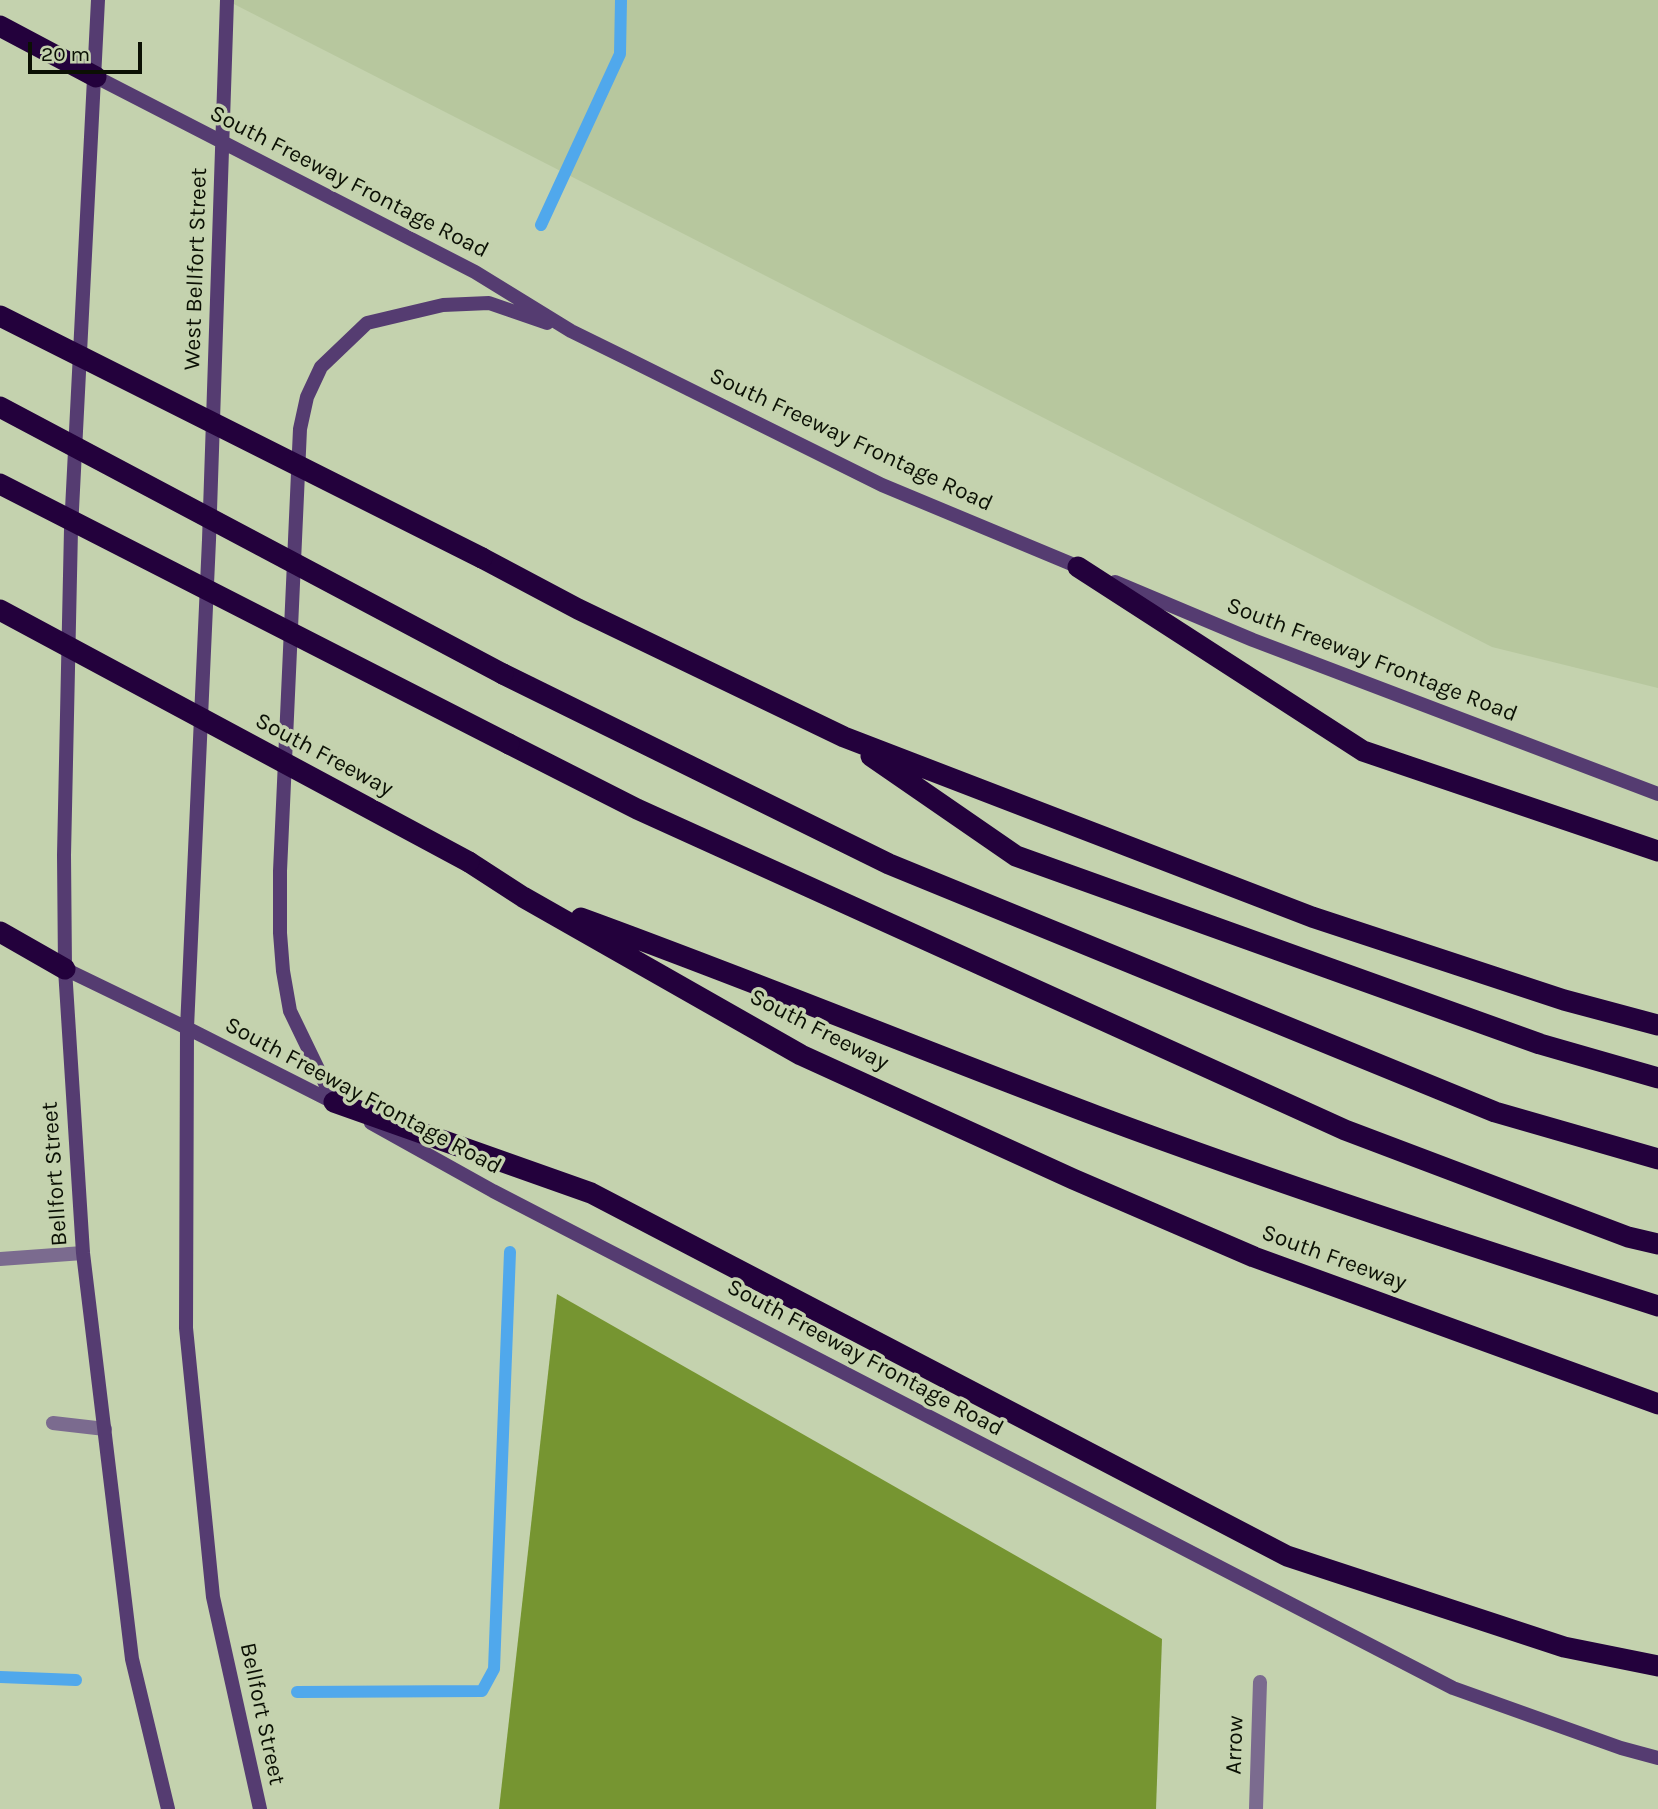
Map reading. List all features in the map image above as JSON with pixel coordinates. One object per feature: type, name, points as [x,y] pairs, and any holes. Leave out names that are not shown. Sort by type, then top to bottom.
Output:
[{"type":"highway","points":[[0,26],[96,77]]},
{"type":"highway","points":[[0,316],[578,609],[844,737],[1312,917],[1564,1000],[1658,1025]]},
{"type":"highway","points":[[0,407],[503,674],[889,864],[1495,1112],[1658,1159]]},
{"type":"highway","points":[[0,484],[637,809],[1345,1130],[1628,1237],[1658,1244]]},
{"type":"highway","points":[[1078,567],[1363,751],[1658,851]]},
{"type":"highway","name":"South Freeway","points":[[0,610],[469,862],[523,897],[801,1055],[1073,1179],[1254,1257],[1658,1404]]},
{"type":"highway","points":[[844,737],[1016,856],[1540,1044],[1658,1078]]},
{"type":"highway","points":[[523,897],[677,953],[1098,1116],[1429,1233],[1658,1306]]},
{"type":"highway","points":[[0,932],[65,969]]},
{"type":"highway","points":[[334,1102],[592,1193],[1287,1556],[1564,1647],[1658,1666]]},
{"type":"main road","points":[[96,77],[98,0]]},
{"type":"main road","name":"West Bellfort Street","points":[[209,540],[227,0]]},
{"type":"main road","name":"South Freeway Frontage Road","points":[[96,77],[475,272],[571,331],[882,485],[1253,640],[1658,794]]},
{"type":"main road","name":"Bellfort Street","points":[[96,77],[71,529],[64,855],[65,969],[83,1253],[132,1659],[168,1809]]},
{"type":"main road","points":[[334,1102],[290,1011],[280,933],[300,429],[307,397],[321,366],[368,323],[401,314],[443,306],[489,303],[571,331]]},
{"type":"main road","name":"Bellfort Street","points":[[209,540],[187,1028],[187,1338],[213,1597],[260,1809]]},
{"type":"main road","name":"South Freeway Frontage Road","points":[[65,969],[334,1102],[493,1191],[1453,1688],[1621,1748],[1658,1758]]},
{"type":"street","points":[[0,1259],[83,1253]]},
{"type":"street","points":[[54,1423],[105,1429]]},
{"type":"street","name":"Arrow","points":[[1256,1809],[1260,1682]]},
{"type":"shaded area","points":[[226,0],[1658,0],[1658,688],[1492,647]]},
{"type":"green space","points":[[557,1294],[1162,1639],[1156,1809],[499,1809]]},
{"type":"waterway","points":[[541,225],[620,54],[621,0]]},
{"type":"waterway","points":[[297,1692],[482,1691],[494,1669],[510,1252]]},
{"type":"waterway","points":[[0,1677],[76,1680]]}]
